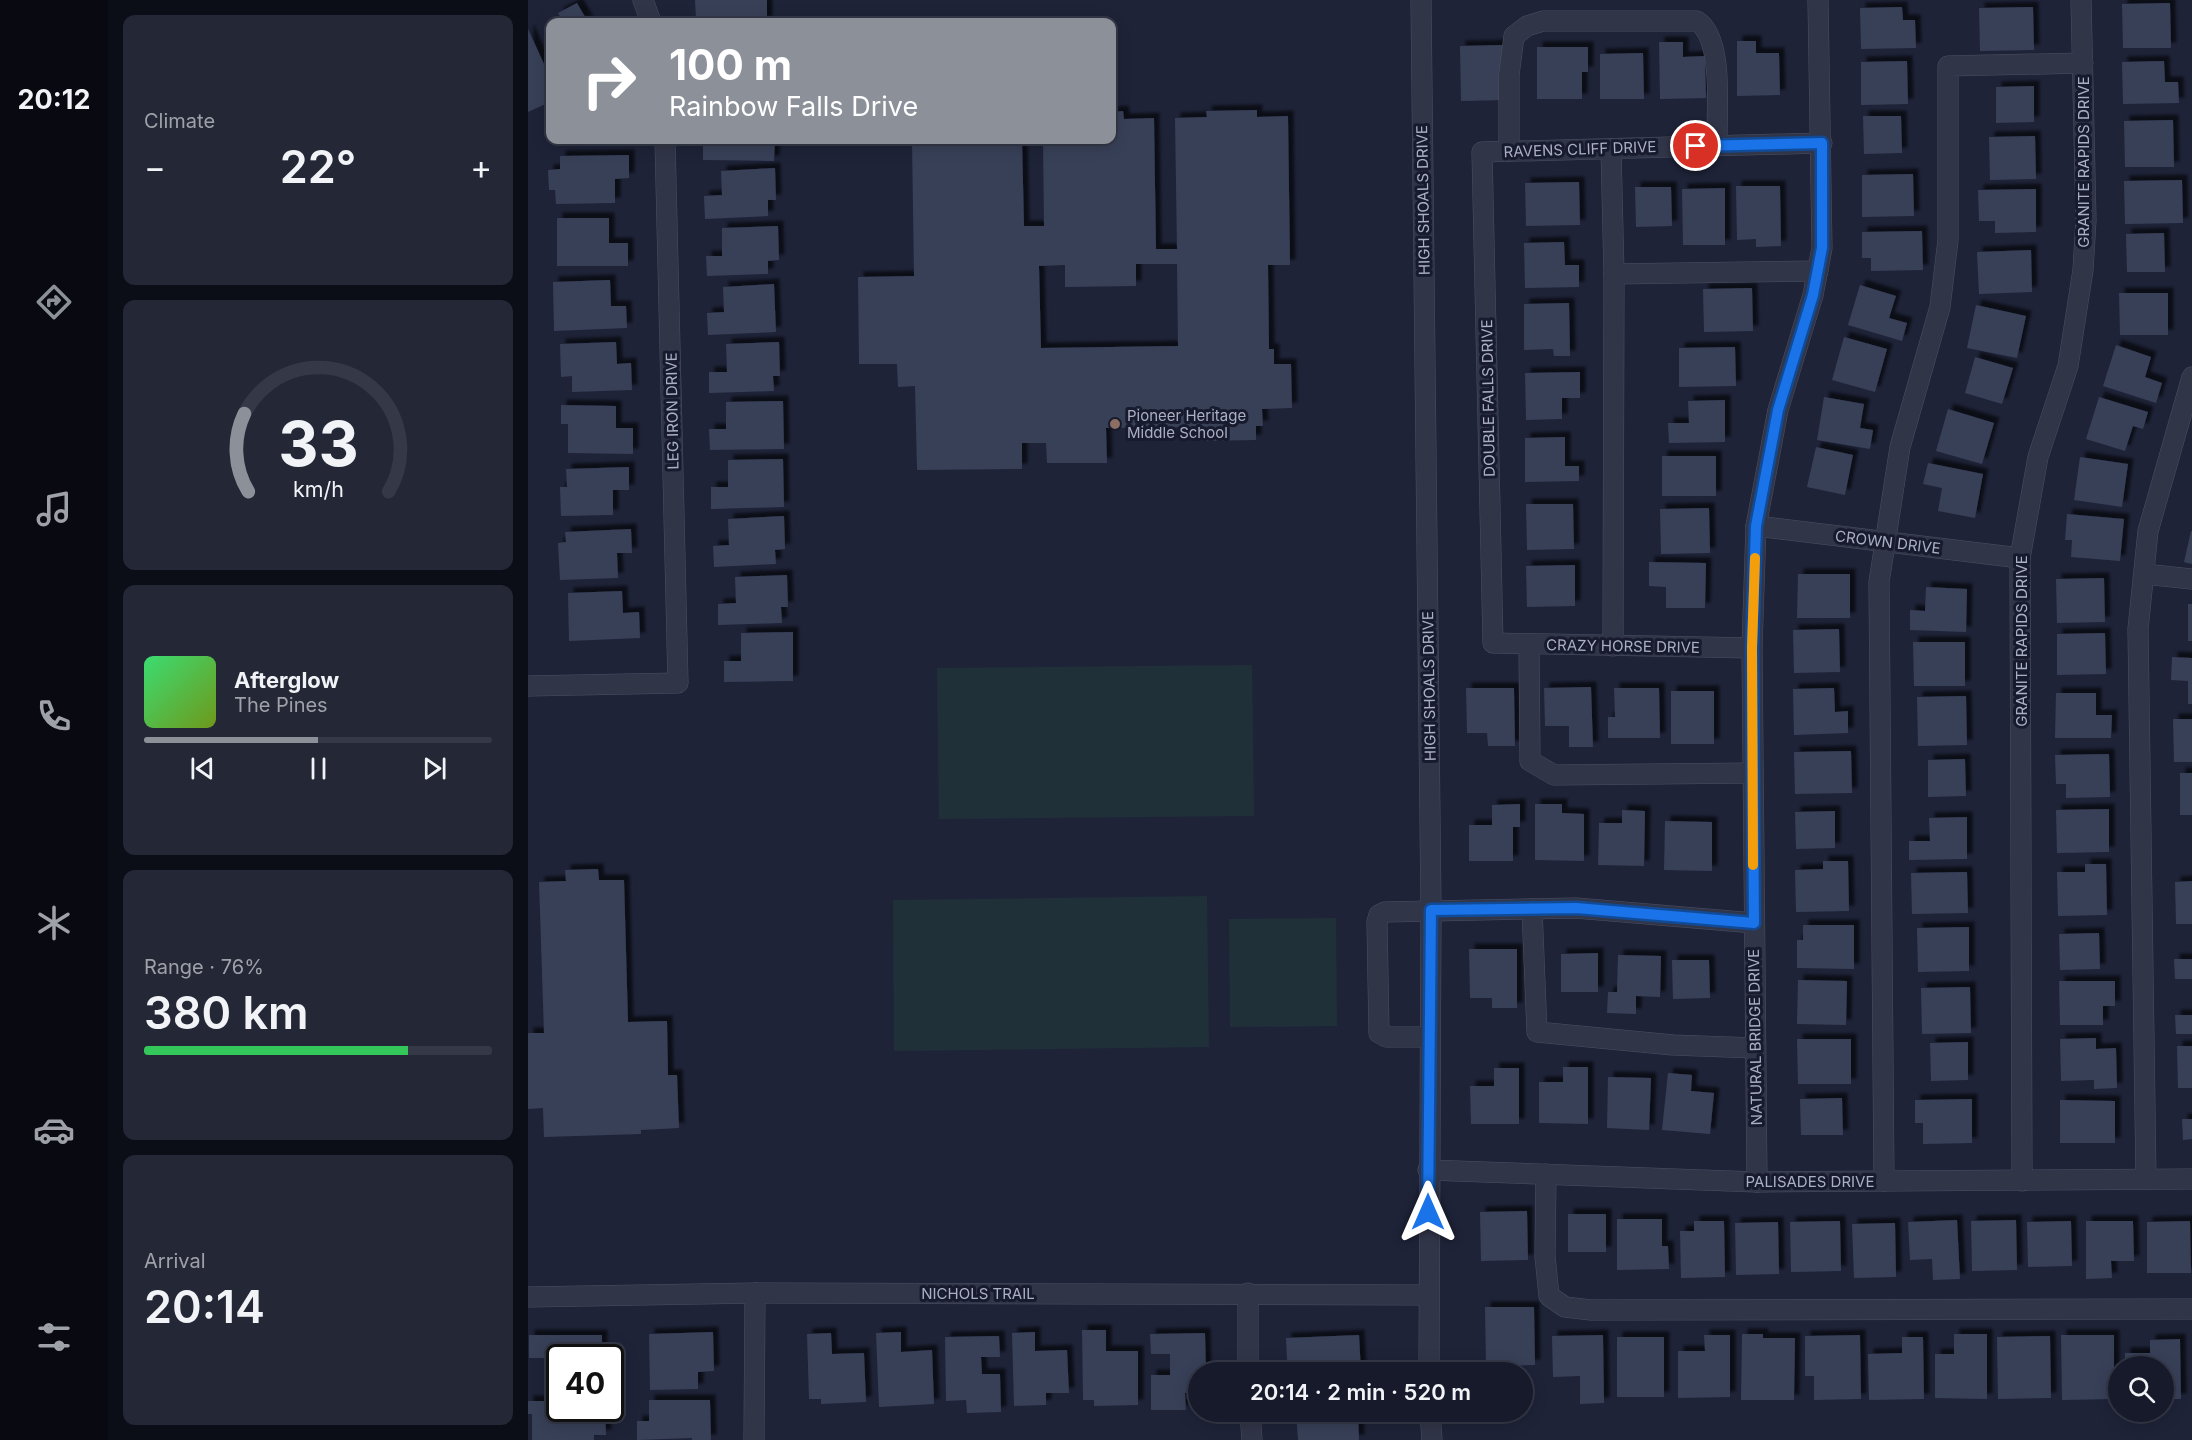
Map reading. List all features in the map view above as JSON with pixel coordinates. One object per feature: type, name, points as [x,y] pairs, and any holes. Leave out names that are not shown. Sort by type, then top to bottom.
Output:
[{"type":"street","points":[[643,0],[650,18]]},
{"type":"street","name":"HIGH SHOALS DRIVE","points":[[1421,0],[1431,910],[1429,1362]]},
{"type":"street","name":"NATURAL BRIDGE DRIVE","points":[[1757,1182],[1752,648],[1756,526],[1778,410],[1813,295],[1822,248],[1818,0]]},
{"type":"street","name":"GRANITE RAPIDS DRIVE","points":[[2022,1181],[2020,558],[2038,457],[2068,366],[2083,270],[2086,220],[2081,0]]},
{"type":"street","points":[[1509,151],[1509,75],[1514,36],[1527,26],[1543,21],[1697,21],[1707,27],[1713,44],[1716,65],[1717,146]]},
{"type":"street","points":[[1884,1181],[1878,731],[1879,582],[1900,447],[1940,307],[1948,240],[1948,66],[2083,63]]},
{"type":"street","name":"RAVENS CLIFF DRIVE","points":[[1482,152],[1822,143]]},
{"type":"street","name":"LEG IRON DRIVE","points":[[528,686],[678,683],[664,144]]},
{"type":"street","points":[[1611,149],[1614,274],[1613,646]]},
{"type":"street","name":"DOUBLE FALLS DRIVE","points":[[1482,152],[1493,643]]},
{"type":"street","points":[[1614,274],[1818,271]]},
{"type":"street","points":[[2146,1179],[2138,629],[2148,531],[2192,377]]},
{"type":"street","name":"CROWN DRIVE","points":[[1756,526],[2020,558]]},
{"type":"street","points":[[2144,574],[2192,579]]},
{"type":"street","name":"CRAZY HORSE DRIVE","points":[[1493,643],[1752,648]]},
{"type":"street","points":[[1528,644],[1530,761],[1554,775],[1753,773]]},
{"type":"street","points":[[1429,1037],[1386,1037],[1379,1033],[1377,922],[1379,915],[1385,912],[1576,908],[1754,923]]},
{"type":"street","points":[[1532,909],[1537,1032],[1673,1045],[1755,1048]]},
{"type":"street","name":"PALISADES DRIVE","points":[[1428,1170],[1757,1182],[2192,1179]]},
{"type":"street","points":[[1546,1174],[1545,1256],[1549,1296],[1565,1306],[1591,1310],[2192,1309]]},
{"type":"street","points":[[754,1440],[755,1293]]},
{"type":"street","name":"NICHOLS TRAIL","points":[[528,1297],[755,1293],[1428,1295]]},
{"type":"street","points":[[1248,1293],[1248,1362]]},
{"type":"street","points":[[1251,1422],[1252,1440]]},
{"type":"street","points":[[1431,1422],[1432,1440]]},
{"type":"shaded area","points":[[1252,665],[1254,816],[939,819],[937,668]]},
{"type":"shaded area","points":[[1207,896],[1209,1047],[894,1051],[893,900]]},
{"type":"shaded area","points":[[1336,918],[1337,1026],[1230,1027],[1229,919]]},
{"type":"building","points":[[695,0],[767,0],[767,18],[696,18]]},
{"type":"building","points":[[577,3],[586,18],[561,18],[558,13]]},
{"type":"building","points":[[2170,3],[2171,48],[2123,48],[2122,4]]},
{"type":"building","points":[[1902,7],[1903,20],[1915,20],[1916,48],[1861,49],[1860,8]]},
{"type":"building","points":[[2033,7],[2034,50],[1980,51],[1979,8]]},
{"type":"building","points":[[528,29],[546,68],[546,104],[528,112]]},
{"type":"building","points":[[1737,41],[1756,41],[1756,53],[1779,53],[1780,95],[1737,96]]},
{"type":"building","points":[[1659,42],[1683,42],[1683,57],[1705,56],[1706,98],[1660,99]]},
{"type":"building","points":[[1503,45],[1504,100],[1461,101],[1460,46]]},
{"type":"building","points":[[1537,47],[1588,47],[1588,72],[1582,72],[1582,99],[1537,99]]},
{"type":"building","points":[[1643,53],[1644,99],[1600,99],[1600,54]]},
{"type":"building","points":[[1907,61],[1908,104],[1861,105],[1861,62]]},
{"type":"building","points":[[2164,61],[2165,82],[2178,82],[2179,103],[2123,104],[2122,62]]},
{"type":"building","points":[[2034,86],[2034,122],[1996,123],[1996,87]]},
{"type":"building","name":"Pioneer Heritage Middle School","points":[[1257,110],[1257,117],[1288,116],[1290,265],[1268,265],[1269,349],[1274,349],[1274,364],[1291,364],[1292,408],[1262,409],[1263,426],[1256,426],[1256,440],[1198,441],[1198,427],[1106,428],[1107,463],[1047,463],[1046,443],[1022,443],[1022,469],[917,470],[915,386],[898,387],[897,364],[859,364],[858,277],[914,276],[912,144],[1022,144],[1024,226],[1044,226],[1043,144],[1116,144],[1116,112],[1123,111],[1124,119],[1154,118],[1156,249],[1177,249],[1175,118],[1207,117],[1206,111]],"holes":[[[1136,264],[1177,264],[1178,346],[1041,348],[1039,266],[1065,265],[1065,287],[1136,286]]]},
{"type":"building","points":[[1863,116],[1901,116],[1902,153],[1864,154]]},
{"type":"building","points":[[2173,120],[2174,167],[2125,167],[2124,121]]},
{"type":"building","points":[[2035,136],[2036,179],[1990,180],[1989,137]]},
{"type":"building","points":[[703,144],[775,144],[774,161],[703,160]]},
{"type":"building","points":[[629,155],[629,178],[615,179],[615,203],[556,204],[555,190],[549,190],[548,170],[560,169],[560,156]]},
{"type":"building","points":[[775,168],[776,200],[768,200],[768,216],[705,219],[704,196],[722,195],[721,171]]},
{"type":"building","points":[[1913,174],[1914,216],[1862,217],[1862,175]]},
{"type":"building","points":[[2182,180],[2183,223],[2125,224],[2124,181]]},
{"type":"building","points":[[1579,182],[1580,225],[1526,226],[1525,183]]},
{"type":"building","points":[[1736,186],[1780,186],[1781,246],[1756,247],[1756,239],[1737,240]]},
{"type":"building","points":[[1635,187],[1671,187],[1672,226],[1636,227]]},
{"type":"building","points":[[1725,188],[1725,245],[1683,245],[1682,189]]},
{"type":"building","points":[[2036,189],[2036,232],[1995,233],[1995,221],[1979,221],[1978,190]]},
{"type":"building","points":[[557,218],[609,218],[609,243],[628,243],[628,266],[557,266]]},
{"type":"building","points":[[778,226],[779,260],[768,261],[768,274],[707,276],[706,256],[722,256],[722,228]]},
{"type":"building","points":[[1922,231],[1923,270],[1871,271],[1871,258],[1862,258],[1862,232]]},
{"type":"building","points":[[2164,233],[2165,272],[2127,272],[2126,234]]},
{"type":"building","points":[[1564,242],[1565,265],[1579,265],[1579,287],[1525,288],[1524,243]]},
{"type":"building","points":[[2031,250],[2032,292],[1979,294],[1977,252]]},
{"type":"building","points":[[610,280],[611,306],[626,306],[627,328],[554,331],[553,282]]},
{"type":"building","points":[[774,284],[776,332],[708,335],[707,313],[724,312],[723,287]]},
{"type":"building","points":[[1860,285],[1896,296],[1889,318],[1907,323],[1902,341],[1848,325]]},
{"type":"building","points":[[1752,288],[1753,331],[1704,332],[1703,289]]},
{"type":"building","points":[[2119,293],[2168,293],[2168,335],[2120,335]]},
{"type":"building","points":[[1569,303],[1570,356],[1554,356],[1553,349],[1524,350],[1524,304]]},
{"type":"building","points":[[1976,305],[2026,316],[2017,358],[1967,348]]},
{"type":"building","points":[[1844,337],[1887,349],[1875,392],[1832,380]]},
{"type":"building","points":[[616,342],[617,364],[631,363],[632,390],[572,392],[572,376],[561,377],[560,344]]},
{"type":"building","points":[[779,342],[780,376],[773,376],[774,391],[709,393],[709,372],[727,372],[726,344]]},
{"type":"building","points":[[2116,345],[2151,357],[2145,377],[2162,383],[2156,403],[2103,386]]},
{"type":"building","points":[[1735,347],[1736,386],[1679,387],[1679,348]]},
{"type":"building","points":[[1975,357],[2013,368],[2002,404],[1965,393]]},
{"type":"building","points":[[1580,372],[1580,398],[1562,398],[1562,419],[1526,420],[1525,373]]},
{"type":"building","points":[[1824,397],[1864,404],[1860,428],[1873,430],[1870,449],[1817,440]]},
{"type":"building","points":[[2099,397],[2148,412],[2143,429],[2133,426],[2125,451],[2086,439]]},
{"type":"building","points":[[1725,400],[1725,442],[1669,443],[1668,423],[1689,423],[1688,401]]},
{"type":"building","points":[[783,401],[784,449],[710,450],[709,429],[726,429],[726,402]]},
{"type":"building","points":[[561,405],[616,406],[616,428],[633,428],[633,454],[568,453],[568,424],[561,424]]},
{"type":"building","points":[[1948,409],[1994,423],[1982,464],[1936,451]]},
{"type":"building","points":[[1565,437],[1565,466],[1579,466],[1579,481],[1525,482],[1525,438]]},
{"type":"building","points":[[1816,447],[1853,455],[1845,495],[1807,487]]},
{"type":"building","points":[[1662,456],[1716,456],[1716,496],[1662,496]]},
{"type":"building","points":[[2080,457],[2128,464],[2122,507],[2074,500]]},
{"type":"building","points":[[783,459],[784,507],[711,509],[711,487],[728,487],[728,460]]},
{"type":"building","points":[[1928,463],[1983,474],[1975,518],[1938,511],[1942,488],[1923,484]]},
{"type":"building","points":[[629,467],[629,490],[613,490],[613,515],[561,516],[560,487],[567,487],[566,469]]},
{"type":"building","points":[[1526,504],[1573,504],[1574,549],[1527,550]]},
{"type":"building","points":[[1709,508],[1710,553],[1661,554],[1660,509]]},
{"type":"building","points":[[2067,514],[2124,519],[2120,561],[2071,557],[2072,540],[2065,540]]},
{"type":"building","points":[[784,516],[785,549],[775,550],[776,564],[714,567],[713,546],[729,545],[728,519]]},
{"type":"building","points":[[631,529],[632,553],[617,553],[618,578],[560,580],[558,543],[566,542],[565,532]]},
{"type":"building","points":[[2192,531],[2192,564],[2184,562]]},
{"type":"building","points":[[1649,562],[1706,563],[1705,608],[1666,608],[1666,587],[1649,586]]},
{"type":"building","points":[[1575,565],[1575,606],[1527,607],[1526,566]]},
{"type":"building","points":[[1798,574],[1850,574],[1850,618],[1797,618]]},
{"type":"building","points":[[787,575],[788,607],[781,607],[782,623],[718,625],[718,604],[736,603],[735,577]]},
{"type":"building","points":[[2104,578],[2105,622],[2057,623],[2056,579]]},
{"type":"building","points":[[1926,587],[1967,589],[1966,632],[1910,630],[1910,610],[1925,611]]},
{"type":"building","points":[[622,591],[623,613],[639,612],[640,638],[569,641],[568,593]]},
{"type":"building","points":[[2188,604],[2192,604],[2192,641],[2188,641]]},
{"type":"building","points":[[1839,629],[1840,672],[1794,673],[1793,630]]},
{"type":"building","points":[[793,632],[793,681],[724,682],[724,661],[741,661],[741,633]]},
{"type":"building","points":[[2105,633],[2106,674],[2057,675],[2057,634]]},
{"type":"building","points":[[1913,642],[1965,642],[1965,686],[1914,686]]},
{"type":"building","points":[[2172,657],[2192,658],[2192,704],[2188,704],[2188,681],[2171,680]]},
{"type":"building","points":[[1591,687],[1593,747],[1569,747],[1569,726],[1545,726],[1544,688]]},
{"type":"building","points":[[1466,688],[1514,688],[1515,746],[1488,746],[1487,733],[1467,733]]},
{"type":"building","points":[[1614,688],[1659,688],[1660,738],[1608,738],[1608,717],[1615,717]]},
{"type":"building","points":[[1834,688],[1835,712],[1848,711],[1848,733],[1794,735],[1793,689]]},
{"type":"building","points":[[1671,691],[1714,691],[1714,744],[1671,744]]},
{"type":"building","points":[[2056,693],[2096,693],[2096,715],[2112,715],[2111,738],[2055,738]]},
{"type":"building","points":[[1966,696],[1967,745],[1918,746],[1917,697]]},
{"type":"building","points":[[2173,719],[2192,719],[2192,762],[2174,762]]},
{"type":"building","points":[[1851,751],[1852,793],[1795,794],[1794,752]]},
{"type":"building","points":[[2109,754],[2110,797],[2066,798],[2066,784],[2056,784],[2055,755]]},
{"type":"building","points":[[1965,759],[1966,796],[1928,797],[1928,760]]},
{"type":"building","points":[[2180,773],[2192,773],[2192,815],[2180,815]]},
{"type":"building","points":[[1520,804],[1520,827],[1513,827],[1513,861],[1469,861],[1469,825],[1492,825],[1492,805]]},
{"type":"building","points":[[1535,804],[1562,804],[1562,813],[1584,814],[1584,861],[1535,860]]},
{"type":"building","points":[[2109,809],[2109,852],[2057,853],[2056,810]]},
{"type":"building","points":[[1622,810],[1645,811],[1644,866],[1598,865],[1599,823],[1622,823]]},
{"type":"building","points":[[1835,811],[1835,848],[1796,849],[1795,812]]},
{"type":"building","points":[[1967,817],[1967,859],[1909,860],[1909,841],[1930,841],[1929,818]]},
{"type":"building","points":[[1665,821],[1712,822],[1712,871],[1664,870]]},
{"type":"building","points":[[1823,861],[1848,861],[1849,911],[1796,912],[1795,870],[1823,869]]},
{"type":"building","points":[[2085,864],[2106,864],[2107,915],[2058,916],[2057,872],[2085,872]]},
{"type":"building","points":[[598,869],[599,880],[624,880],[628,1022],[667,1021],[668,1075],[677,1075],[679,1128],[641,1130],[641,1134],[544,1137],[543,1108],[528,1109],[528,1033],[544,1033],[539,882],[566,881],[565,870]]},
{"type":"building","points":[[1967,872],[1968,913],[1912,914],[1911,873]]},
{"type":"building","points":[[2192,881],[2192,924],[2176,924],[2175,882]]},
{"type":"building","points":[[1803,925],[1854,925],[1854,969],[1797,968],[1797,940],[1803,940]]},
{"type":"building","points":[[1969,927],[1969,971],[1918,972],[1917,928]]},
{"type":"building","points":[[2099,933],[2100,969],[2060,970],[2059,934]]},
{"type":"building","points":[[1469,949],[1517,949],[1517,1008],[1492,1008],[1492,998],[1470,998]]},
{"type":"building","points":[[1598,953],[1598,992],[1561,992],[1561,954]]},
{"type":"building","points":[[1618,955],[1661,956],[1660,997],[1636,996],[1636,1014],[1607,1013],[1608,992],[1617,992]]},
{"type":"building","points":[[2174,959],[2192,959],[2192,979],[2175,979]]},
{"type":"building","points":[[1672,960],[1709,960],[1710,998],[1673,999]]},
{"type":"building","points":[[1798,980],[1847,981],[1846,1025],[1797,1024]]},
{"type":"building","points":[[2059,981],[2115,981],[2115,1006],[2103,1006],[2103,1025],[2060,1025]]},
{"type":"building","points":[[1970,987],[1971,1033],[1922,1034],[1921,988]]},
{"type":"building","points":[[2175,1015],[2192,1015],[2192,1034],[2176,1034]]},
{"type":"building","points":[[2096,1038],[2096,1049],[2116,1048],[2117,1088],[2094,1089],[2094,1080],[2061,1081],[2060,1039]]},
{"type":"building","points":[[1797,1039],[1851,1039],[1851,1084],[1798,1084]]},
{"type":"building","points":[[1968,1042],[1968,1080],[1931,1081],[1930,1043]]},
{"type":"building","points":[[2177,1046],[2192,1046],[2192,1088],[2178,1088]]},
{"type":"building","points":[[1563,1067],[1588,1067],[1588,1124],[1539,1123],[1539,1082],[1563,1082]]},
{"type":"building","points":[[1494,1068],[1519,1068],[1519,1124],[1471,1124],[1470,1086],[1494,1086]]},
{"type":"building","points":[[1668,1073],[1692,1075],[1691,1091],[1714,1093],[1710,1134],[1662,1130]]},
{"type":"building","points":[[1608,1077],[1651,1078],[1649,1130],[1607,1128]]},
{"type":"building","points":[[1842,1098],[1843,1135],[1801,1135],[1800,1099]]},
{"type":"building","points":[[1972,1099],[1972,1143],[1923,1144],[1923,1123],[1915,1123],[1915,1100]]},
{"type":"building","points":[[2060,1100],[2115,1101],[2115,1143],[2060,1143]]},
{"type":"building","points":[[2182,1119],[2192,1119],[2192,1139],[2183,1140]]},
{"type":"building","points":[[1527,1211],[1528,1260],[1481,1261],[1480,1212]]},
{"type":"building","points":[[1568,1214],[1606,1214],[1606,1252],[1568,1252]]},
{"type":"building","points":[[1617,1219],[1662,1219],[1662,1246],[1668,1246],[1669,1269],[1617,1270]]},
{"type":"building","points":[[1957,1220],[1960,1279],[1933,1280],[1932,1259],[1910,1260],[1908,1222]]},
{"type":"building","points":[[2016,1220],[2017,1270],[1972,1271],[1971,1221]]},
{"type":"building","points":[[1694,1221],[1724,1221],[1725,1277],[1681,1278],[1680,1231],[1694,1231]]},
{"type":"building","points":[[1840,1221],[1841,1271],[1791,1272],[1790,1222]]},
{"type":"building","points":[[2071,1221],[2072,1266],[2028,1267],[2027,1222]]},
{"type":"building","points":[[2086,1221],[2133,1221],[2134,1261],[2111,1261],[2112,1278],[2086,1279]]},
{"type":"building","points":[[2190,1221],[2191,1273],[2147,1273],[2147,1222]]},
{"type":"building","points":[[1778,1222],[1779,1274],[1736,1275],[1735,1223]]},
{"type":"building","points":[[1895,1223],[1896,1277],[1854,1278],[1852,1224]]},
{"type":"building","points":[[1485,1307],[1534,1307],[1535,1365],[1533,1362],[1486,1362]]},
{"type":"building","points":[[1082,1330],[1106,1330],[1106,1351],[1138,1351],[1138,1405],[1094,1406],[1094,1400],[1083,1400]]},
{"type":"building","points":[[713,1332],[714,1371],[698,1372],[698,1389],[650,1390],[649,1334]]},
{"type":"building","points":[[901,1332],[901,1352],[932,1350],[934,1404],[879,1407],[876,1333]]},
{"type":"building","points":[[1035,1332],[1035,1351],[1067,1350],[1069,1393],[1046,1393],[1046,1405],[1014,1406],[1012,1333]]},
{"type":"building","points":[[831,1333],[832,1354],[864,1353],[866,1402],[821,1404],[821,1399],[809,1399],[807,1334]]},
{"type":"building","points":[[1205,1333],[1206,1362],[1188,1362],[1186,1410],[1151,1410],[1151,1375],[1170,1375],[1170,1354],[1151,1354],[1150,1334]]},
{"type":"building","points":[[1742,1334],[1763,1334],[1763,1338],[1795,1338],[1794,1400],[1741,1400]]},
{"type":"building","points":[[1954,1334],[1987,1334],[1987,1399],[1935,1398],[1935,1354],[1954,1354]]},
{"type":"building","points":[[529,1335],[602,1335],[602,1344],[546,1344],[546,1358],[529,1358]]},
{"type":"building","points":[[1359,1335],[1360,1362],[1287,1361],[1286,1338]]},
{"type":"building","points":[[1603,1335],[1604,1403],[1580,1404],[1580,1376],[1553,1377],[1552,1336]]},
{"type":"building","points":[[1704,1335],[1730,1335],[1730,1397],[1678,1398],[1678,1351],[1705,1351]]},
{"type":"building","points":[[1860,1335],[1861,1399],[1814,1400],[1814,1376],[1805,1376],[1805,1336]]},
{"type":"building","points":[[2061,1335],[2114,1335],[2114,1356],[2108,1356],[2108,1399],[2062,1400]]},
{"type":"building","points":[[999,1336],[1000,1357],[981,1357],[982,1374],[1000,1374],[1001,1412],[967,1413],[966,1400],[946,1401],[945,1337]]},
{"type":"building","points":[[2050,1336],[2051,1398],[1998,1399],[1997,1337]]},
{"type":"building","points":[[1617,1337],[1664,1337],[1664,1397],[1617,1397]]},
{"type":"building","points":[[1902,1337],[1923,1337],[1924,1399],[1869,1400],[1868,1354],[1902,1353]]},
{"type":"building","points":[[2180,1339],[2181,1399],[2174,1399],[2174,1356],[2125,1356],[2125,1353],[2150,1353],[2150,1340]]},
{"type":"building","points":[[649,1400],[710,1400],[711,1440],[692,1440],[692,1438],[637,1440],[637,1421],[649,1421]]},
{"type":"building","points":[[528,1401],[546,1401],[546,1422],[606,1422],[606,1435],[594,1435],[594,1440],[532,1440],[532,1414],[528,1414]]},
{"type":"building","points":[[1297,1422],[1358,1422],[1359,1440],[1298,1440]]},
{"type":"slow traffic","points":[[1753,865],[1752,648],[1755,558]]},
{"type":"place","name":"Pioneer Heritage Middle School","points":[[1115,424]]},
{"type":"route","points":[[1428,1212],[1431,910],[1576,908],[1754,923],[1752,648],[1756,526],[1778,410],[1813,295],[1822,248],[1822,143],[1696,146]]}]
